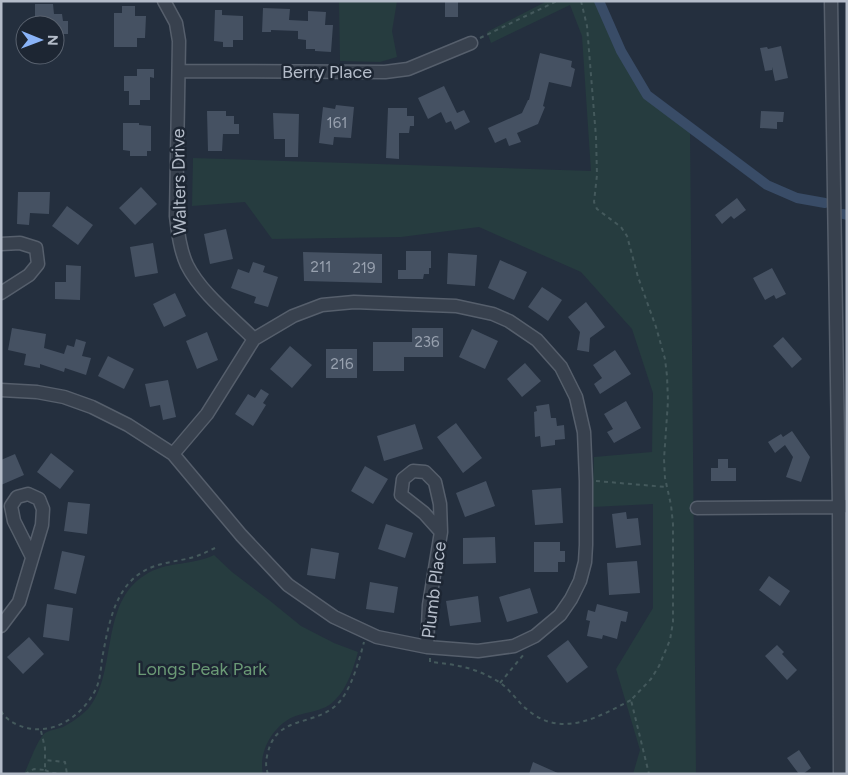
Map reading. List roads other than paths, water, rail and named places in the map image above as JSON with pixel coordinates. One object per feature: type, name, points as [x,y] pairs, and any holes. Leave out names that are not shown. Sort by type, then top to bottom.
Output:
[{"type":"street","name":"Walters Drive","points":[[164,1],[176,23],[179,40],[176,216],[180,241],[187,265],[206,293],[254,339]]},
{"type":"street","points":[[831,1],[835,156],[838,445],[843,507],[840,774]]},
{"type":"street","name":"Berry Place","points":[[179,71],[385,72],[408,69],[471,43]]},
{"type":"street","points":[[1,244],[20,243],[36,248],[38,264],[29,275],[1,293]]},
{"type":"street","points":[[1,390],[36,392],[74,400],[128,425],[173,454],[241,535],[288,585],[334,617],[377,637],[427,647],[478,651],[514,646],[547,628],[560,616],[580,581],[585,562],[586,545],[584,432],[576,397],[561,368],[538,340],[509,321],[475,309],[456,306],[354,302],[322,306],[293,316],[254,339],[207,414],[173,454]]},
{"type":"street","points":[[838,445],[847,456]]},
{"type":"street","name":"Plumb Place","points":[[427,647],[428,605],[441,532],[440,504],[435,482],[424,472],[413,472],[403,479],[401,495],[424,513],[441,532]]},
{"type":"street","points":[[697,508],[843,507]]},
{"type":"street","points":[[1,626],[19,602],[32,557]]},
{"type":"waterway","points":[[599,1],[621,51],[647,95],[767,185],[797,198],[825,203]]},
{"type":"waterway","points":[[843,214],[847,215]]},
{"type":"park label","name":"Longs Peak Park","points":[[202,669]]}]
